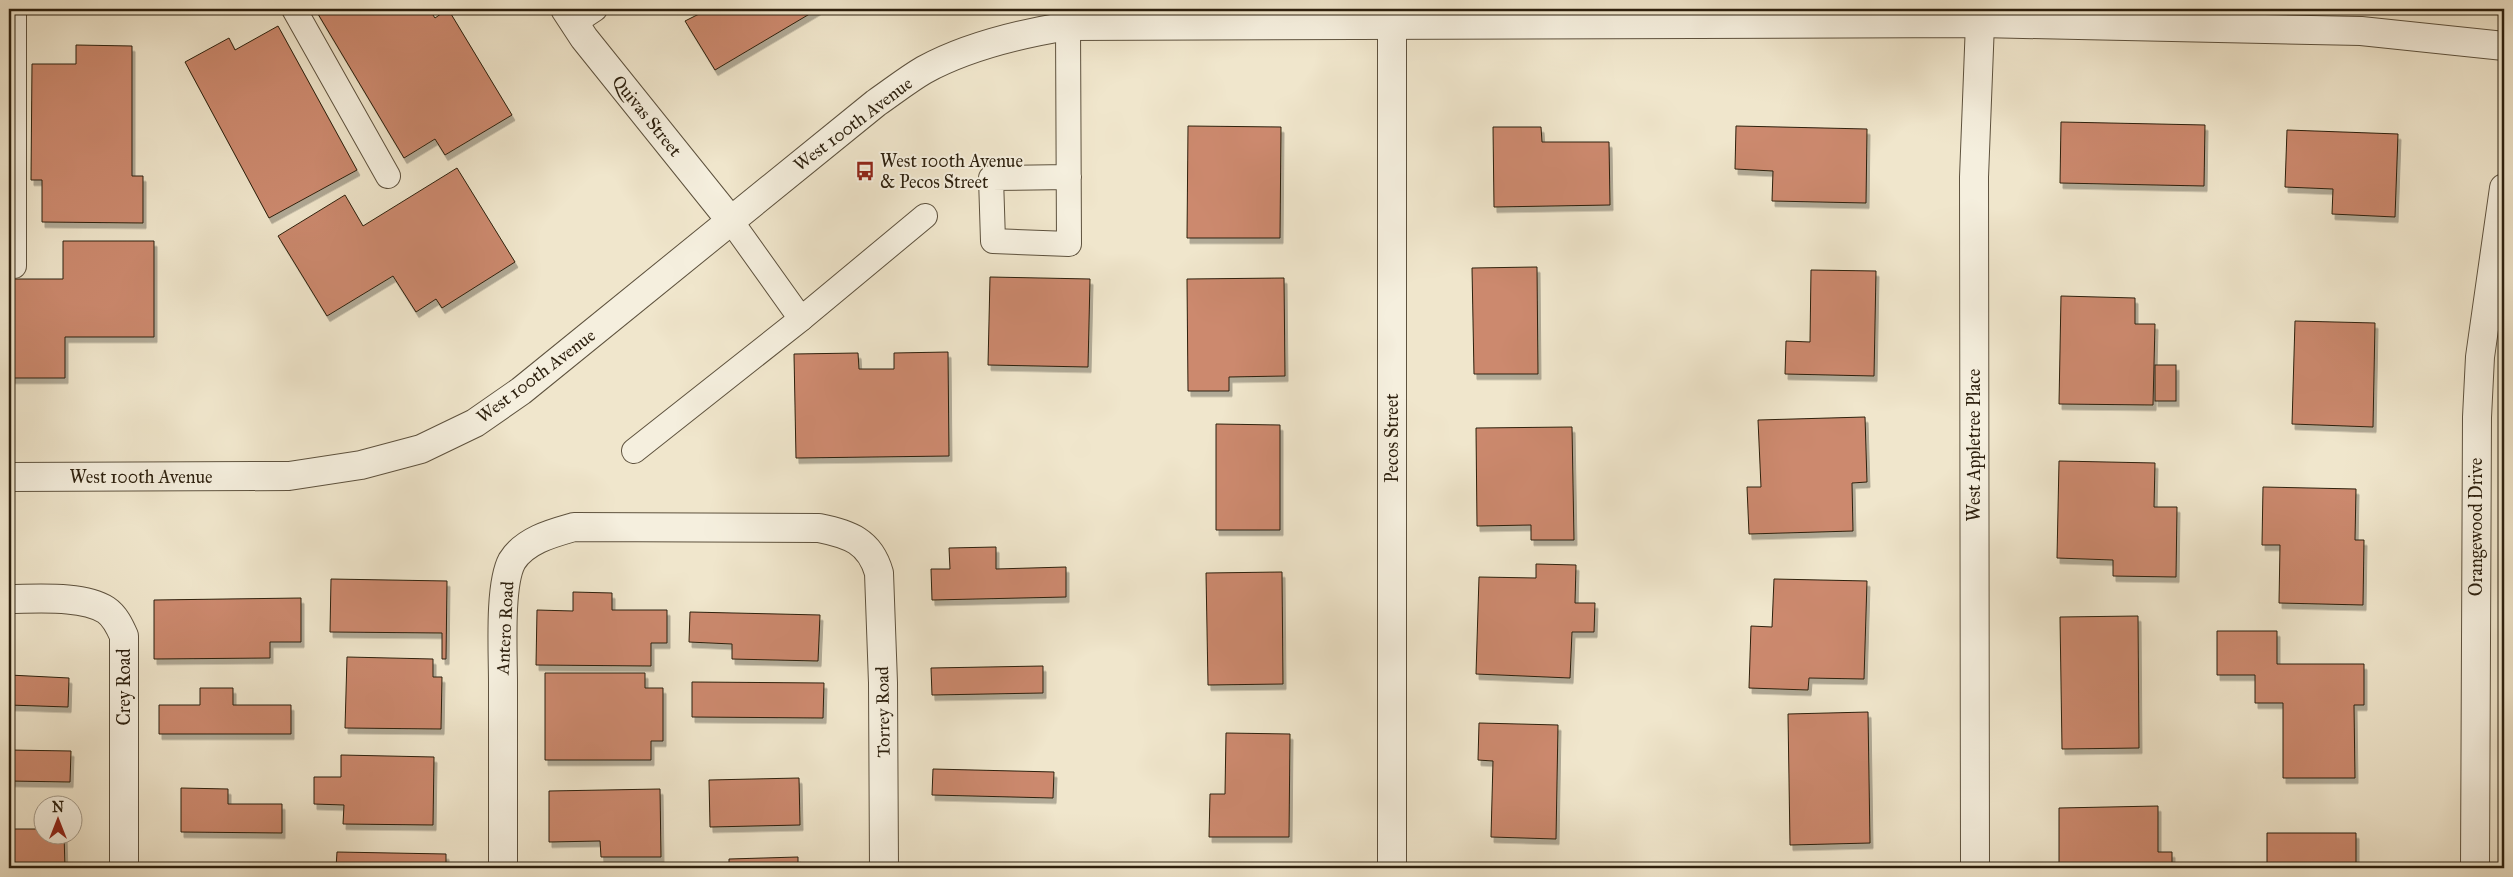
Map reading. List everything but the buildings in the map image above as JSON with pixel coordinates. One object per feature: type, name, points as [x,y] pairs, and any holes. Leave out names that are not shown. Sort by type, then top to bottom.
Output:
[{"type":"street","name":"Quivas Street","points":[[578,13],[731,221]]},
{"type":"street","name":"West 100th Avenue","points":[[9,477],[289,476],[361,466],[421,448],[475,423],[521,390],[876,103],[925,70],[973,50],[1021,34],[1068,26],[1392,17],[1980,23],[2361,30],[2504,46]]},
{"type":"street","name":"Pecos Street","points":[[1392,17],[1392,868]]},
{"type":"street","name":"West Appletree Place","points":[[1975,868],[1974,177],[1980,23]]},
{"type":"street","name":"Orangewood Drive","points":[[2475,868],[2477,417],[2480,356],[2504,188]]},
{"type":"street","name":"Antero Road","points":[[503,868],[503,644],[506,579],[513,560],[528,545],[551,533],[574,527],[819,528],[833,530],[857,540],[874,557]]},
{"type":"street","name":"Torrey Road","points":[[874,557],[880,573],[883,674],[884,868]]},
{"type":"street","name":"Crey Road","points":[[9,599],[50,598],[90,603],[107,610],[118,623],[124,636],[124,868]]},
{"type":"lane","points":[[14,9],[14,266]]},
{"type":"lane","points":[[294,9],[388,176]]},
{"type":"lane","points":[[1068,26],[1069,177]]},
{"type":"lane","points":[[634,451],[801,319],[925,216]]},
{"type":"lane","points":[[731,221],[801,319]]},
{"type":"place","name":"West 100th Avenue & Pecos Street","points":[[865,171]]}]
